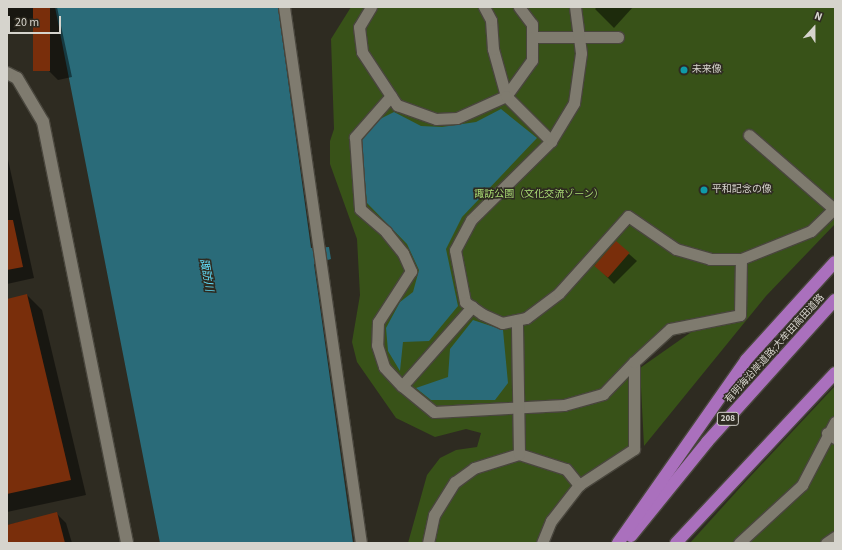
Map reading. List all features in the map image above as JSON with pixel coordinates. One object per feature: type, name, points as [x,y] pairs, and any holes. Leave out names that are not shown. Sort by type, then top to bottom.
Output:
[{"type":"highway","points":[[618,543],[746,360],[835,262]]},
{"type":"highway","name":"有明海沿岸道路;大牟田高田道路","points":[[625,543],[707,442],[835,300]]},
{"type":"highway","points":[[676,543],[835,373]]},
{"type":"street","points":[[7,73],[17,78],[43,122],[127,543]]},
{"type":"lane","points":[[284,7],[361,543]]},
{"type":"lane","points":[[371,7],[359,27],[362,52],[397,105],[436,119],[457,118],[506,96],[532,60],[532,24],[519,7]]},
{"type":"lane","points":[[484,7],[491,20],[493,49],[506,96],[550,141]]},
{"type":"lane","points":[[575,7],[581,53],[574,103],[550,141],[471,220],[455,250],[465,302],[502,323],[526,318],[559,293],[628,216],[676,250],[710,259],[742,259],[811,231],[835,209],[749,135]]},
{"type":"lane","points":[[532,37],[618,37]]},
{"type":"lane","points":[[391,96],[355,136],[360,209],[386,232],[403,253],[411,271],[378,322],[376,345],[384,367],[402,386],[434,412],[520,406],[564,405],[602,394],[670,329],[740,315],[742,259]]},
{"type":"lane","points":[[402,386],[472,306]]},
{"type":"lane","points":[[517,320],[520,406],[519,454]]},
{"type":"lane","points":[[542,543],[551,521],[579,486],[634,449],[634,362]]},
{"type":"lane","points":[[739,543],[802,485],[831,435],[835,422]]},
{"type":"lane","points":[[428,543],[434,515],[455,482],[474,468],[519,454],[566,469],[579,486]]},
{"type":"lane","points":[[826,543],[835,537]]},
{"type":"green space","name":"諏訪公園（文化交流ゾーン）","points":[[351,7],[835,7],[835,224],[766,296],[644,446],[640,368],[707,321],[670,329],[634,362],[634,449],[579,485],[542,543],[408,543],[427,475],[440,458],[456,450],[477,447],[481,433],[466,429],[435,437],[396,418],[357,362],[352,342],[360,295],[357,239],[330,164],[330,141],[334,129],[331,39]]},
{"type":"green space","points":[[835,386],[835,543],[690,543],[746,481]]},
{"type":"water","name":"諏訪川","points":[[55,7],[278,7],[311,248],[329,247],[331,259],[314,264],[353,543],[160,543]]},
{"type":"water","points":[[501,109],[537,138],[462,217],[446,249],[458,306],[429,341],[403,342],[400,371],[388,351],[386,328],[400,302],[413,292],[419,270],[407,244],[367,203],[361,141],[378,120],[394,112],[421,126],[442,127],[476,122]]},
{"type":"water","points":[[473,320],[503,330],[508,383],[495,400],[431,400],[416,388],[448,377],[450,349]]},
{"type":"building","points":[[33,7],[50,7],[50,71],[33,71]]},
{"type":"building","points":[[7,220],[13,220],[23,267],[7,270]]},
{"type":"building","points":[[616,241],[630,253],[608,278],[594,266]]},
{"type":"building","points":[[27,294],[71,480],[7,494],[7,299]]},
{"type":"building","points":[[57,512],[65,543],[7,543],[7,525]]},
{"type":"place","name":"未来像","points":[[684,70]]},
{"type":"place","name":"平和記念の像","points":[[704,190]]}]
